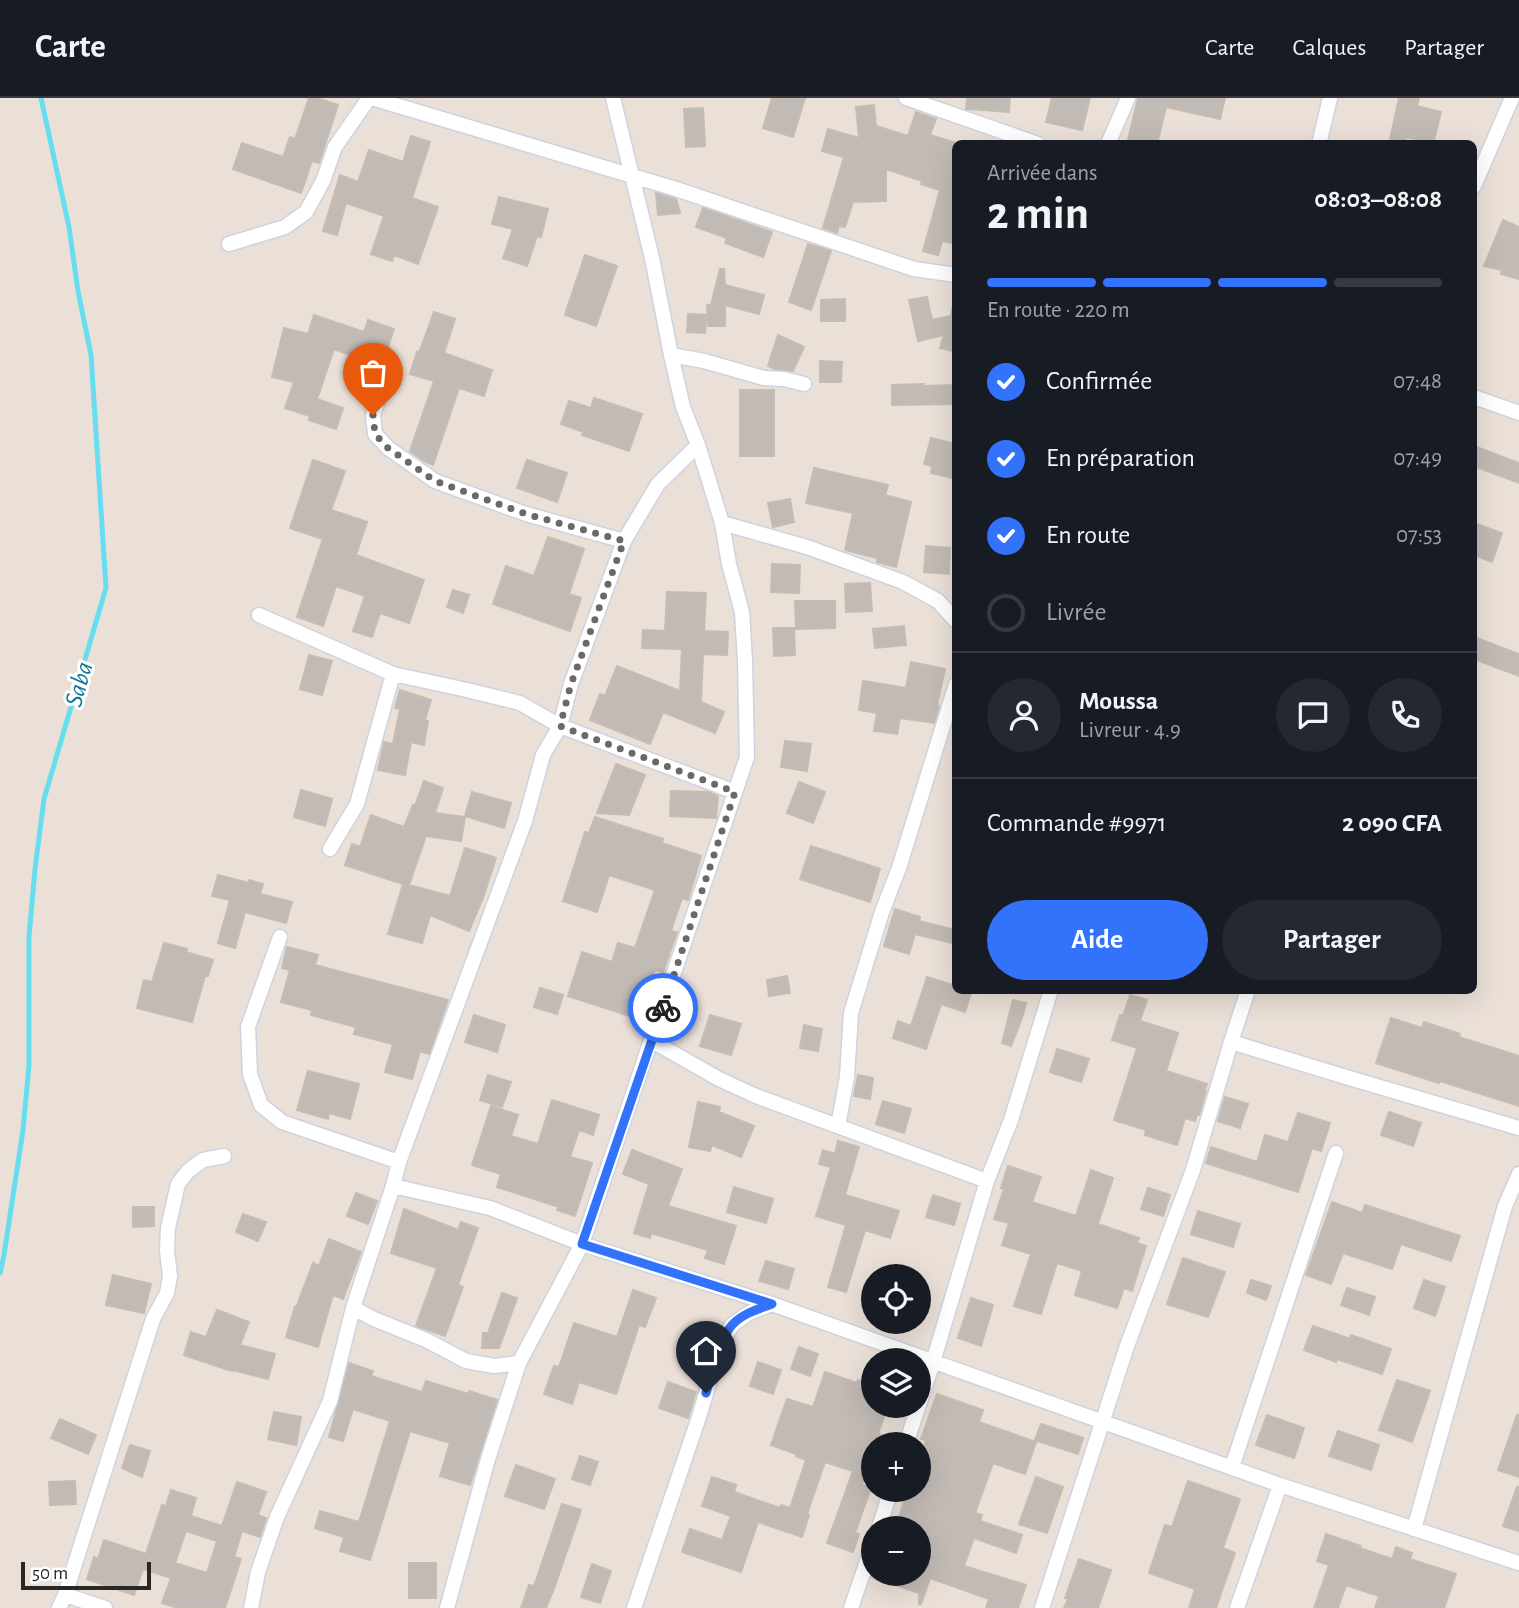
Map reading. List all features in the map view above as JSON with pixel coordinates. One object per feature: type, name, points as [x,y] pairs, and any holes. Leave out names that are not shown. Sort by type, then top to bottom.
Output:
[{"type":"street","points":[[229,244],[285,227],[306,212],[323,181],[335,146],[370,98],[676,189],[914,269],[952,274]]},
{"type":"street","points":[[447,1608],[488,1459],[519,1363],[582,1244],[747,757],[742,612],[729,564],[722,523],[698,445],[683,407],[652,258],[613,98]]},
{"type":"street","points":[[906,98],[1027,140]]},
{"type":"street","points":[[1110,140],[1128,98]]},
{"type":"street","points":[[1320,140],[1330,98]]},
{"type":"street","points":[[1477,179],[1512,98]]},
{"type":"street","points":[[671,355],[764,378],[804,384]]},
{"type":"street","points":[[379,398],[373,415],[375,434],[388,448],[435,481],[526,514],[624,541]]},
{"type":"street","points":[[1477,398],[1519,413]]},
{"type":"street","points":[[251,1608],[257,1572],[277,1517],[330,1401],[354,1308],[399,1162],[525,821],[543,755],[560,726],[571,684],[624,541],[658,484],[698,445]]},
{"type":"street","points":[[722,523],[807,547],[903,582],[938,601],[952,617]]},
{"type":"street","points":[[259,615],[393,674],[520,703],[560,726],[735,792]]},
{"type":"street","points":[[330,849],[357,804],[393,674]]},
{"type":"street","points":[[838,1126],[847,1077],[851,1013],[952,697]]},
{"type":"street","points":[[281,937],[248,1027],[250,1074],[261,1105],[282,1122],[399,1162]]},
{"type":"street","points":[[910,1432],[987,1181],[1011,1120],[1050,994]]},
{"type":"street","points":[[1041,1608],[1127,1346],[1193,1170],[1247,994]]},
{"type":"street","points":[[652,1041],[719,1079],[756,1096],[987,1181]]},
{"type":"street","points":[[1231,1042],[1519,1128]]},
{"type":"street","points":[[1232,1467],[1335,1153]]},
{"type":"street","points":[[105,1608],[62,1602],[153,1319],[167,1293],[170,1276],[167,1251],[169,1228],[178,1184],[188,1171],[203,1160],[224,1156]]},
{"type":"street","points":[[1414,1529],[1505,1206],[1519,1174]]},
{"type":"street","points":[[393,1186],[490,1208],[582,1244],[772,1304],[1280,1485],[1519,1563]]},
{"type":"street","points":[[634,1608],[699,1417],[720,1346],[732,1325],[749,1312],[772,1304]]},
{"type":"street","points":[[354,1308],[466,1361],[494,1366],[519,1363]]},
{"type":"street","points":[[1237,1608],[1280,1485]]},
{"type":"street","points":[[851,1608],[861,1579]]},
{"type":"building","points":[[309,98],[338,105],[319,163],[312,161],[301,193],[233,169],[242,143],[283,157],[290,137],[295,139]]},
{"type":"building","points":[[772,98],[805,98],[793,137],[763,128]]},
{"type":"building","points":[[967,98],[1010,98],[1009,112],[966,109]]},
{"type":"building","points":[[1052,98],[1090,98],[1082,130],[1046,122]]},
{"type":"building","points":[[1138,98],[1225,98],[1220,119],[1166,107],[1158,140],[1128,140]]},
{"type":"building","points":[[1399,98],[1419,98],[1417,106],[1441,112],[1434,140],[1406,137],[1406,140],[1390,140]]},
{"type":"building","points":[[874,105],[876,126],[908,136],[916,112],[936,119],[930,135],[952,142],[952,243],[942,241],[938,255],[923,251],[940,190],[886,169],[886,201],[853,202],[845,227],[839,226],[837,233],[823,228],[844,157],[822,151],[828,129],[859,138],[856,107]]},
{"type":"building","points":[[703,108],[705,146],[686,147],[684,109]]},
{"type":"building","points":[[411,136],[430,142],[412,198],[438,207],[418,264],[394,255],[392,261],[371,254],[384,216],[346,203],[337,235],[323,231],[340,175],[358,182],[369,150],[403,162]]},
{"type":"building","points":[[656,193],[676,199],[680,213],[658,215]]},
{"type":"building","points":[[499,197],[548,209],[541,237],[537,236],[527,266],[503,258],[513,229],[492,224]]},
{"type":"building","points":[[703,208],[772,232],[763,257],[725,243],[727,238],[696,227]]},
{"type":"building","points":[[1503,220],[1519,227],[1519,279],[1501,274],[1502,270],[1484,266]]},
{"type":"building","points":[[808,244],[831,251],[811,310],[789,302]]},
{"type":"building","points":[[585,255],[617,266],[596,326],[565,315]]},
{"type":"building","points":[[720,269],[724,269],[725,285],[764,295],[759,314],[725,305],[725,326],[708,326],[707,305],[711,305]]},
{"type":"building","points":[[927,297],[932,320],[951,316],[952,309],[952,351],[940,348],[944,335],[918,341],[909,300]]},
{"type":"building","points":[[845,299],[845,321],[821,321],[821,300]]},
{"type":"building","points":[[434,312],[455,319],[444,353],[492,370],[484,396],[459,388],[433,465],[410,451],[434,381],[410,374]]},
{"type":"building","points":[[688,314],[706,315],[705,333],[687,332]]},
{"type":"building","points":[[314,315],[364,332],[368,320],[394,329],[381,366],[334,349],[317,399],[343,408],[336,429],[309,420],[310,416],[285,408],[294,382],[272,377],[284,328],[308,334]]},
{"type":"building","points":[[778,335],[804,347],[793,371],[768,366]]},
{"type":"building","points":[[820,361],[842,362],[841,382],[820,382]]},
{"type":"building","points":[[892,385],[952,385],[952,404],[892,405]]},
{"type":"building","points":[[740,390],[774,390],[774,456],[740,456]]},
{"type":"building","points":[[594,398],[642,414],[629,451],[582,435],[583,432],[561,424],[569,401],[591,408]]},
{"type":"building","points":[[931,438],[952,443],[952,478],[931,473],[932,466],[924,464]]},
{"type":"building","points":[[1477,447],[1519,463],[1519,483],[1477,467]]},
{"type":"building","points":[[313,460],[345,471],[331,510],[367,522],[356,555],[424,580],[409,623],[380,613],[372,637],[353,631],[365,596],[336,586],[323,626],[297,617],[323,539],[290,528]]},
{"type":"building","points":[[527,460],[567,473],[557,502],[517,488]]},
{"type":"building","points":[[814,468],[888,485],[885,495],[911,502],[896,567],[877,562],[877,558],[845,550],[853,513],[806,503]]},
{"type":"building","points":[[790,499],[794,522],[773,527],[768,503]]},
{"type":"building","points":[[1477,524],[1502,533],[1492,562],[1477,556]]},
{"type":"building","points":[[548,537],[584,549],[569,594],[581,598],[570,631],[493,604],[506,566],[534,576]]},
{"type":"building","points":[[926,546],[950,548],[949,574],[924,572]]},
{"type":"building","points":[[772,564],[800,565],[799,593],[771,592]]},
{"type":"building","points":[[870,583],[872,611],[846,612],[845,584]]},
{"type":"building","points":[[453,590],[469,595],[463,613],[447,607]]},
{"type":"building","points":[[667,592],[706,593],[704,631],[728,632],[727,655],[703,654],[701,702],[724,712],[715,733],[663,712],[650,744],[590,720],[600,694],[605,696],[617,666],[680,691],[682,649],[642,648],[643,630],[665,631]]},
{"type":"building","points":[[795,601],[835,601],[835,628],[796,629]]},
{"type":"building","points":[[904,626],[906,645],[875,648],[873,629]]},
{"type":"building","points":[[773,628],[794,628],[795,655],[774,656]]},
{"type":"building","points":[[1477,638],[1519,654],[1519,676],[1477,660]]},
{"type":"building","points":[[309,655],[332,661],[322,695],[300,689]]},
{"type":"building","points":[[911,662],[945,669],[934,723],[900,718],[897,734],[874,731],[877,713],[859,710],[863,681],[906,688]]},
{"type":"building","points":[[400,690],[431,700],[425,720],[428,721],[424,745],[411,742],[405,775],[378,770],[384,742],[393,744],[400,709],[395,708]]},
{"type":"building","points":[[785,741],[811,744],[807,771],[781,767]]},
{"type":"building","points":[[616,764],[645,775],[629,815],[597,813]]},
{"type":"building","points":[[424,781],[443,788],[435,813],[465,817],[461,841],[426,836],[409,885],[450,896],[465,848],[496,858],[469,931],[430,915],[422,943],[388,934],[403,884],[345,865],[352,844],[360,847],[371,815],[404,827]]},
{"type":"building","points":[[799,782],[825,792],[813,823],[787,813]]},
{"type":"building","points":[[301,790],[332,799],[325,826],[294,817]]},
{"type":"building","points":[[671,791],[708,792],[718,796],[716,818],[670,816]]},
{"type":"building","points":[[472,792],[511,803],[504,828],[465,816]]},
{"type":"building","points":[[595,817],[663,839],[662,843],[701,856],[688,900],[682,898],[671,931],[677,932],[663,972],[655,970],[639,1019],[568,996],[582,952],[612,962],[618,943],[635,948],[655,890],[609,875],[597,912],[563,901],[585,832],[589,833]]},
{"type":"building","points":[[811,846],[880,869],[870,902],[800,879]]},
{"type":"building","points":[[218,875],[263,884],[260,894],[292,902],[286,923],[245,912],[235,948],[218,943],[230,900],[212,896]]},
{"type":"building","points":[[895,909],[920,917],[919,921],[952,929],[952,943],[915,934],[909,954],[884,946]]},
{"type":"building","points":[[164,943],[213,960],[208,976],[205,976],[192,1022],[137,1008],[144,980],[152,982]]},
{"type":"building","points":[[287,947],[318,955],[315,965],[448,1000],[429,1054],[420,1051],[412,1079],[385,1072],[393,1044],[354,1034],[356,1027],[311,1015],[312,1010],[281,1002],[290,970],[282,968]]},
{"type":"building","points":[[787,976],[790,993],[769,996],[767,980]]},
{"type":"building","points":[[927,977],[952,985],[952,994],[971,994],[965,1012],[941,1004],[926,1049],[893,1038],[898,1021],[911,1026]]},
{"type":"building","points":[[540,988],[563,995],[557,1014],[534,1007]]},
{"type":"building","points":[[1130,995],[1147,1000],[1140,1021],[1178,1033],[1166,1071],[1207,1084],[1199,1115],[1195,1121],[1185,1118],[1177,1145],[1145,1135],[1146,1130],[1114,1120],[1137,1048],[1112,1040]]},
{"type":"building","points":[[1013,1000],[1026,1003],[1011,1046],[1002,1043]]},
{"type":"building","points":[[474,1015],[505,1025],[497,1052],[465,1042]]},
{"type":"building","points":[[710,1015],[741,1024],[731,1055],[700,1046]]},
{"type":"building","points":[[1391,1018],[1422,1028],[1424,1022],[1460,1034],[1459,1037],[1519,1056],[1519,1106],[1376,1063]]},
{"type":"building","points":[[804,1025],[822,1029],[818,1051],[800,1048]]},
{"type":"building","points":[[1057,1049],[1089,1059],[1081,1082],[1050,1072]]},
{"type":"building","points":[[308,1071],[359,1084],[350,1119],[329,1113],[328,1119],[297,1110]]},
{"type":"building","points":[[488,1075],[511,1082],[502,1107],[480,1100]]},
{"type":"building","points":[[858,1075],[873,1078],[870,1099],[854,1096]]},
{"type":"building","points":[[1225,1097],[1248,1104],[1240,1128],[1218,1121]]},
{"type":"building","points":[[552,1100],[599,1115],[593,1135],[579,1130],[570,1157],[592,1163],[575,1216],[557,1210],[559,1207],[497,1187],[501,1174],[472,1165],[491,1106],[518,1115],[511,1136],[538,1144]]},
{"type":"building","points":[[883,1101],[911,1109],[904,1133],[876,1124]]},
{"type":"building","points":[[698,1102],[720,1107],[719,1112],[754,1126],[741,1157],[712,1145],[710,1151],[689,1147]]},
{"type":"building","points":[[1389,1112],[1421,1123],[1413,1146],[1381,1135]]},
{"type":"building","points":[[1298,1113],[1330,1123],[1321,1151],[1312,1148],[1298,1192],[1206,1163],[1211,1147],[1257,1162],[1265,1135],[1288,1142]]},
{"type":"building","points":[[838,1141],[859,1147],[845,1195],[899,1211],[890,1238],[865,1230],[846,1292],[828,1287],[846,1225],[816,1216],[831,1167],[819,1164],[823,1150],[835,1154]]},
{"type":"building","points":[[632,1150],[682,1169],[668,1206],[736,1226],[724,1264],[705,1258],[708,1250],[651,1233],[650,1238],[634,1233],[649,1184],[623,1174]]},
{"type":"building","points":[[1008,1166],[1041,1177],[1032,1202],[1076,1216],[1091,1170],[1113,1178],[1098,1224],[1139,1238],[1137,1243],[1146,1246],[1132,1291],[1124,1288],[1117,1308],[1075,1295],[1082,1271],[1057,1263],[1041,1314],[1014,1306],[1031,1254],[1002,1245],[1009,1223],[994,1219]]},
{"type":"building","points":[[734,1187],[773,1199],[766,1223],[727,1212]]},
{"type":"building","points":[[1148,1188],[1170,1195],[1163,1216],[1141,1209]]},
{"type":"building","points":[[356,1193],[377,1201],[368,1224],[347,1216]]},
{"type":"building","points":[[933,1195],[960,1204],[954,1225],[926,1217]]},
{"type":"building","points":[[1332,1202],[1362,1213],[1365,1205],[1460,1236],[1451,1261],[1401,1244],[1392,1269],[1343,1253],[1331,1284],[1306,1275]]},
{"type":"building","points":[[133,1207],[154,1207],[154,1226],[133,1227]]},
{"type":"building","points":[[404,1209],[458,1230],[461,1222],[478,1228],[458,1285],[463,1287],[445,1336],[416,1326],[437,1268],[391,1253]]},
{"type":"building","points":[[1198,1211],[1240,1224],[1233,1247],[1191,1234]]},
{"type":"building","points":[[243,1214],[266,1222],[258,1241],[236,1232]]},
{"type":"building","points":[[329,1239],[361,1252],[343,1299],[333,1295],[318,1347],[286,1337],[313,1263],[319,1266]]},
{"type":"building","points":[[1183,1258],[1225,1272],[1208,1317],[1167,1304]]},
{"type":"building","points":[[766,1261],[794,1269],[788,1289],[759,1281]]},
{"type":"building","points":[[113,1275],[151,1284],[144,1313],[106,1305]]},
{"type":"building","points":[[1251,1280],[1271,1286],[1266,1300],[1247,1293]]},
{"type":"building","points":[[1424,1280],[1445,1287],[1435,1316],[1414,1308]]},
{"type":"building","points":[[1347,1288],[1375,1297],[1369,1315],[1341,1305]]},
{"type":"building","points":[[633,1290],[656,1298],[645,1327],[639,1325],[616,1394],[579,1382],[572,1404],[544,1394],[554,1366],[559,1367],[574,1323],[617,1337]]},
{"type":"building","points":[[502,1293],[517,1298],[499,1348],[482,1348],[483,1333],[488,1333]]},
{"type":"building","points":[[971,1298],[993,1305],[981,1346],[958,1338]]},
{"type":"building","points":[[217,1310],[249,1322],[240,1345],[275,1354],[268,1379],[232,1371],[184,1355],[191,1332],[206,1337]]},
{"type":"building","points":[[1313,1326],[1350,1339],[1351,1335],[1391,1349],[1382,1374],[1304,1350]]},
{"type":"building","points":[[799,1347],[818,1354],[810,1376],[791,1369]]},
{"type":"building","points":[[758,1362],[781,1370],[773,1394],[750,1386]]},
{"type":"building","points":[[349,1363],[373,1371],[371,1376],[422,1392],[426,1381],[497,1400],[470,1485],[440,1476],[450,1443],[410,1431],[370,1560],[340,1551],[344,1537],[315,1528],[320,1511],[359,1522],[390,1421],[353,1409],[343,1441],[329,1437]]},
{"type":"building","points":[[825,1372],[857,1383],[858,1380],[861,1381],[861,1418],[884,1418],[879,1432],[861,1432],[861,1502],[866,1502],[855,1533],[859,1534],[853,1552],[827,1543],[853,1471],[825,1462],[802,1537],[758,1522],[741,1572],[682,1552],[690,1529],[722,1540],[731,1516],[702,1506],[712,1477],[736,1485],[734,1492],[780,1508],[781,1505],[790,1508],[806,1460],[771,1445],[787,1399],[813,1407]]},
{"type":"building","points":[[1397,1380],[1430,1391],[1412,1442],[1379,1430]]},
{"type":"building","points":[[668,1382],[696,1392],[688,1418],[659,1408]]},
{"type":"building","points":[[937,1394],[983,1410],[979,1422],[1036,1442],[1025,1474],[993,1463],[975,1513],[982,1515],[980,1521],[1022,1535],[1016,1553],[974,1538],[964,1566],[1026,1585],[1018,1608],[986,1608],[989,1599],[931,1578],[931,1516],[899,1516],[904,1502],[931,1502],[931,1432],[923,1432],[928,1418],[931,1418]]},
{"type":"building","points":[[274,1412],[301,1417],[296,1445],[268,1439]]},
{"type":"building","points":[[1267,1415],[1304,1428],[1294,1458],[1256,1445]]},
{"type":"building","points":[[1519,1415],[1519,1477],[1498,1470]]},
{"type":"building","points":[[60,1419],[96,1435],[88,1454],[51,1438]]},
{"type":"building","points":[[1041,1424],[1083,1438],[1078,1454],[1035,1440]]},
{"type":"building","points":[[1338,1431],[1379,1445],[1371,1470],[1329,1456]]},
{"type":"building","points":[[130,1445],[150,1451],[142,1477],[122,1468]]},
{"type":"building","points":[[580,1456],[598,1462],[590,1485],[572,1479]]},
{"type":"building","points":[[516,1465],[555,1479],[544,1509],[505,1496]]},
{"type":"building","points":[[1036,1477],[1063,1487],[1047,1533],[1019,1524]]},
{"type":"building","points":[[75,1481],[76,1504],[50,1505],[49,1482]]},
{"type":"building","points":[[1188,1481],[1240,1499],[1223,1548],[1235,1553],[1216,1608],[1189,1608],[1195,1589],[1149,1573],[1165,1525],[1172,1527]]},
{"type":"building","points":[[237,1482],[266,1492],[258,1515],[266,1518],[260,1537],[242,1531],[234,1557],[241,1559],[225,1608],[178,1608],[162,1603],[171,1578],[143,1569],[134,1595],[87,1579],[94,1557],[98,1559],[104,1540],[146,1554],[162,1505],[166,1506],[171,1490],[196,1498],[191,1516],[222,1526]],"holes":[[[186,1531],[217,1541],[207,1573],[175,1563]]]},
{"type":"building","points":[[1519,1487],[1519,1531],[1503,1526]]},
{"type":"building","points":[[562,1504],[581,1510],[555,1586],[546,1608],[521,1608],[529,1585],[534,1586]]},
{"type":"building","points":[[1326,1534],[1392,1559],[1396,1547],[1412,1553],[1410,1559],[1456,1574],[1444,1608],[1375,1608],[1379,1596],[1346,1585],[1338,1608],[1314,1608],[1329,1565],[1317,1561]]},
{"type":"building","points":[[1079,1559],[1111,1570],[1098,1608],[1064,1608]]},
{"type":"building","points":[[409,1563],[436,1563],[436,1598],[409,1598]]},
{"type":"building","points":[[592,1564],[611,1571],[600,1603],[581,1597]]},
{"type":"building","points":[[898,1586],[927,1586],[921,1604],[919,1593]]},
{"type":"waterway","name":"Saba","points":[[0,1273],[23,1130],[29,1065],[29,937],[44,799],[106,588],[91,355],[69,227],[41,98]]},
{"type":"way so far","points":[[373,415],[375,434],[388,448],[435,481],[526,514],[624,541],[571,684],[560,726],[735,792],[663,1008]]},
{"type":"route","points":[[663,1008],[582,1244],[772,1304],[749,1312],[732,1325],[720,1346],[706,1393]]}]
